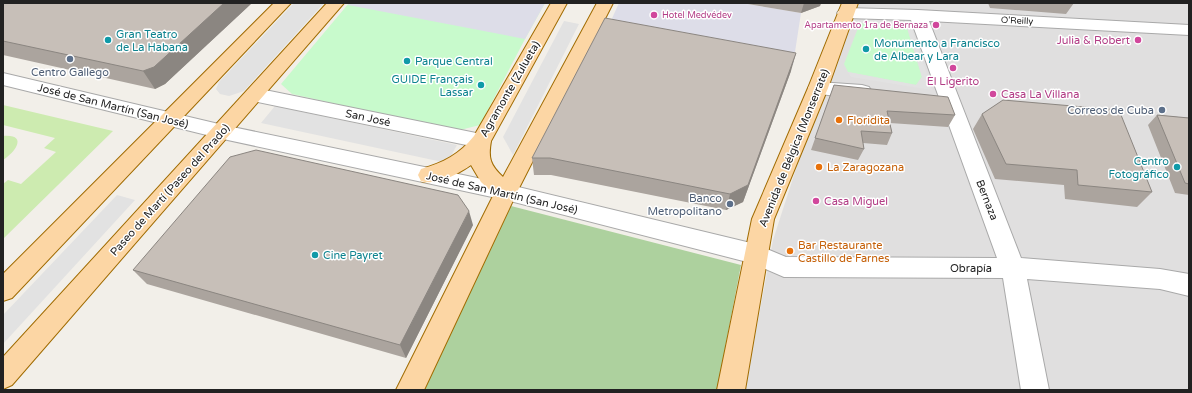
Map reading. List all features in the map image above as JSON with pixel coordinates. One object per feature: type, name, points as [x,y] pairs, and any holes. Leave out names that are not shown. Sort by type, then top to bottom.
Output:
[{"type":"main road","points":[[3,290],[282,3]]},
{"type":"main road","name":"Paseo de Martí (Paseo del Prado)","points":[[3,376],[223,132],[336,3]]},
{"type":"main road","name":"Agramonte (Zulueta)","points":[[506,192],[480,165],[478,153],[481,141],[559,3]]},
{"type":"main road","points":[[410,390],[506,192],[605,3]]},
{"type":"main road","name":"Avenida de Bélgica (Monserrate)","points":[[731,390],[755,254],[763,219],[818,88],[848,8]]},
{"type":"main road","points":[[429,175],[455,166],[475,150],[481,141]]},
{"type":"street","name":"O'Reilly","points":[[848,8],[918,15],[1189,30]]},
{"type":"street","name":"Bernaza","points":[[918,15],[942,101],[1013,268],[1035,390]]},
{"type":"street","name":"José de San Martín (San José)","points":[[3,79],[223,132],[506,192],[755,254]]},
{"type":"street","points":[[818,88],[880,94]]},
{"type":"street","name":"San José","points":[[255,95],[481,141]]},
{"type":"street","name":"Obrapía","points":[[755,254],[784,268],[1013,268],[1160,280],[1189,285]]},
{"type":"shaded area","points":[[294,3],[324,3],[244,91],[229,96],[220,94],[216,89],[219,82]]},
{"type":"shaded area","points":[[349,3],[545,3],[525,39],[348,5]]},
{"type":"shaded area","points":[[619,3],[742,3],[801,13],[793,65],[604,36]]},
{"type":"shaded area","points":[[857,3],[1189,3],[1189,390],[745,390],[773,240],[806,138]]},
{"type":"shaded area","points":[[861,19],[910,23],[932,90],[851,77],[848,72],[916,85],[922,77],[907,28],[860,23]]},
{"type":"shaded area","points":[[564,21],[579,24],[513,155],[503,137]]},
{"type":"shaded area","points":[[275,106],[457,145],[447,163],[261,123]]},
{"type":"shaded area","points":[[117,195],[135,200],[3,344],[3,315]]},
{"type":"green space","name":"Parque Central","points":[[349,3],[545,3],[480,125],[456,131],[292,94],[281,84]]},
{"type":"green space","points":[[860,23],[907,27],[922,77],[916,85],[848,72],[844,64]]},
{"type":"green space","points":[[3,105],[113,131],[3,239],[3,184],[8,180],[21,184],[56,152],[44,148],[55,138],[3,125]]},
{"type":"green space","points":[[3,136],[11,136],[15,138],[17,144],[12,153],[3,160]]},
{"type":"green space","points":[[511,206],[741,265],[717,390],[423,390]]},
{"type":"building","name":"Gran Teatro de La Habana","points":[[3,3],[224,3],[154,67],[143,71],[3,41]]},
{"type":"building","points":[[605,18],[796,53],[748,185],[730,194],[550,158],[532,158]]},
{"type":"building","points":[[834,85],[948,97],[955,115],[887,111],[892,133],[861,131],[864,149],[815,138]]},
{"type":"building","points":[[1003,100],[1119,110],[1152,192],[1078,185],[1077,170],[1006,164],[982,114]]},
{"type":"building","points":[[1157,115],[1189,118],[1189,184],[1185,183]]},
{"type":"building","name":"Cine Payret","points":[[256,150],[458,195],[469,211],[400,345],[133,270],[230,157]]},
{"type":"place","name":"Hotel Medvédev","points":[[654,15]]},
{"type":"place","name":"Apartamento 1ra de Bernaza","points":[[936,25]]},
{"type":"place","name":"Gran Teatro de La Habana","points":[[108,40]]},
{"type":"place","name":"Julia & Robert","points":[[1138,40]]},
{"type":"place","name":"Monumento a Francisco de Albear y Lara","points":[[866,49]]},
{"type":"place","name":"Centro Gallego","points":[[70,59]]},
{"type":"place","name":"Parque Central","points":[[407,61]]},
{"type":"place","name":"El Ligerito","points":[[953,68]]},
{"type":"place","name":"GUIDE Français Lassar","points":[[481,85]]},
{"type":"place","name":"Casa La Villana","points":[[993,94]]},
{"type":"place","name":"Correos de Cuba","points":[[1162,110]]},
{"type":"place","name":"Floridita","points":[[839,120]]},
{"type":"place","name":"La Zaragozana","points":[[819,167]]},
{"type":"place","name":"Centro Fotográfico","points":[[1177,167]]},
{"type":"place","name":"Casa Miguel","points":[[816,201]]},
{"type":"place","name":"Banco Metropolitano","points":[[730,204]]},
{"type":"place","name":"Bar Restaurante Castillo de Farnes","points":[[790,251]]},
{"type":"place","name":"Cine Payret","points":[[315,255]]}]
